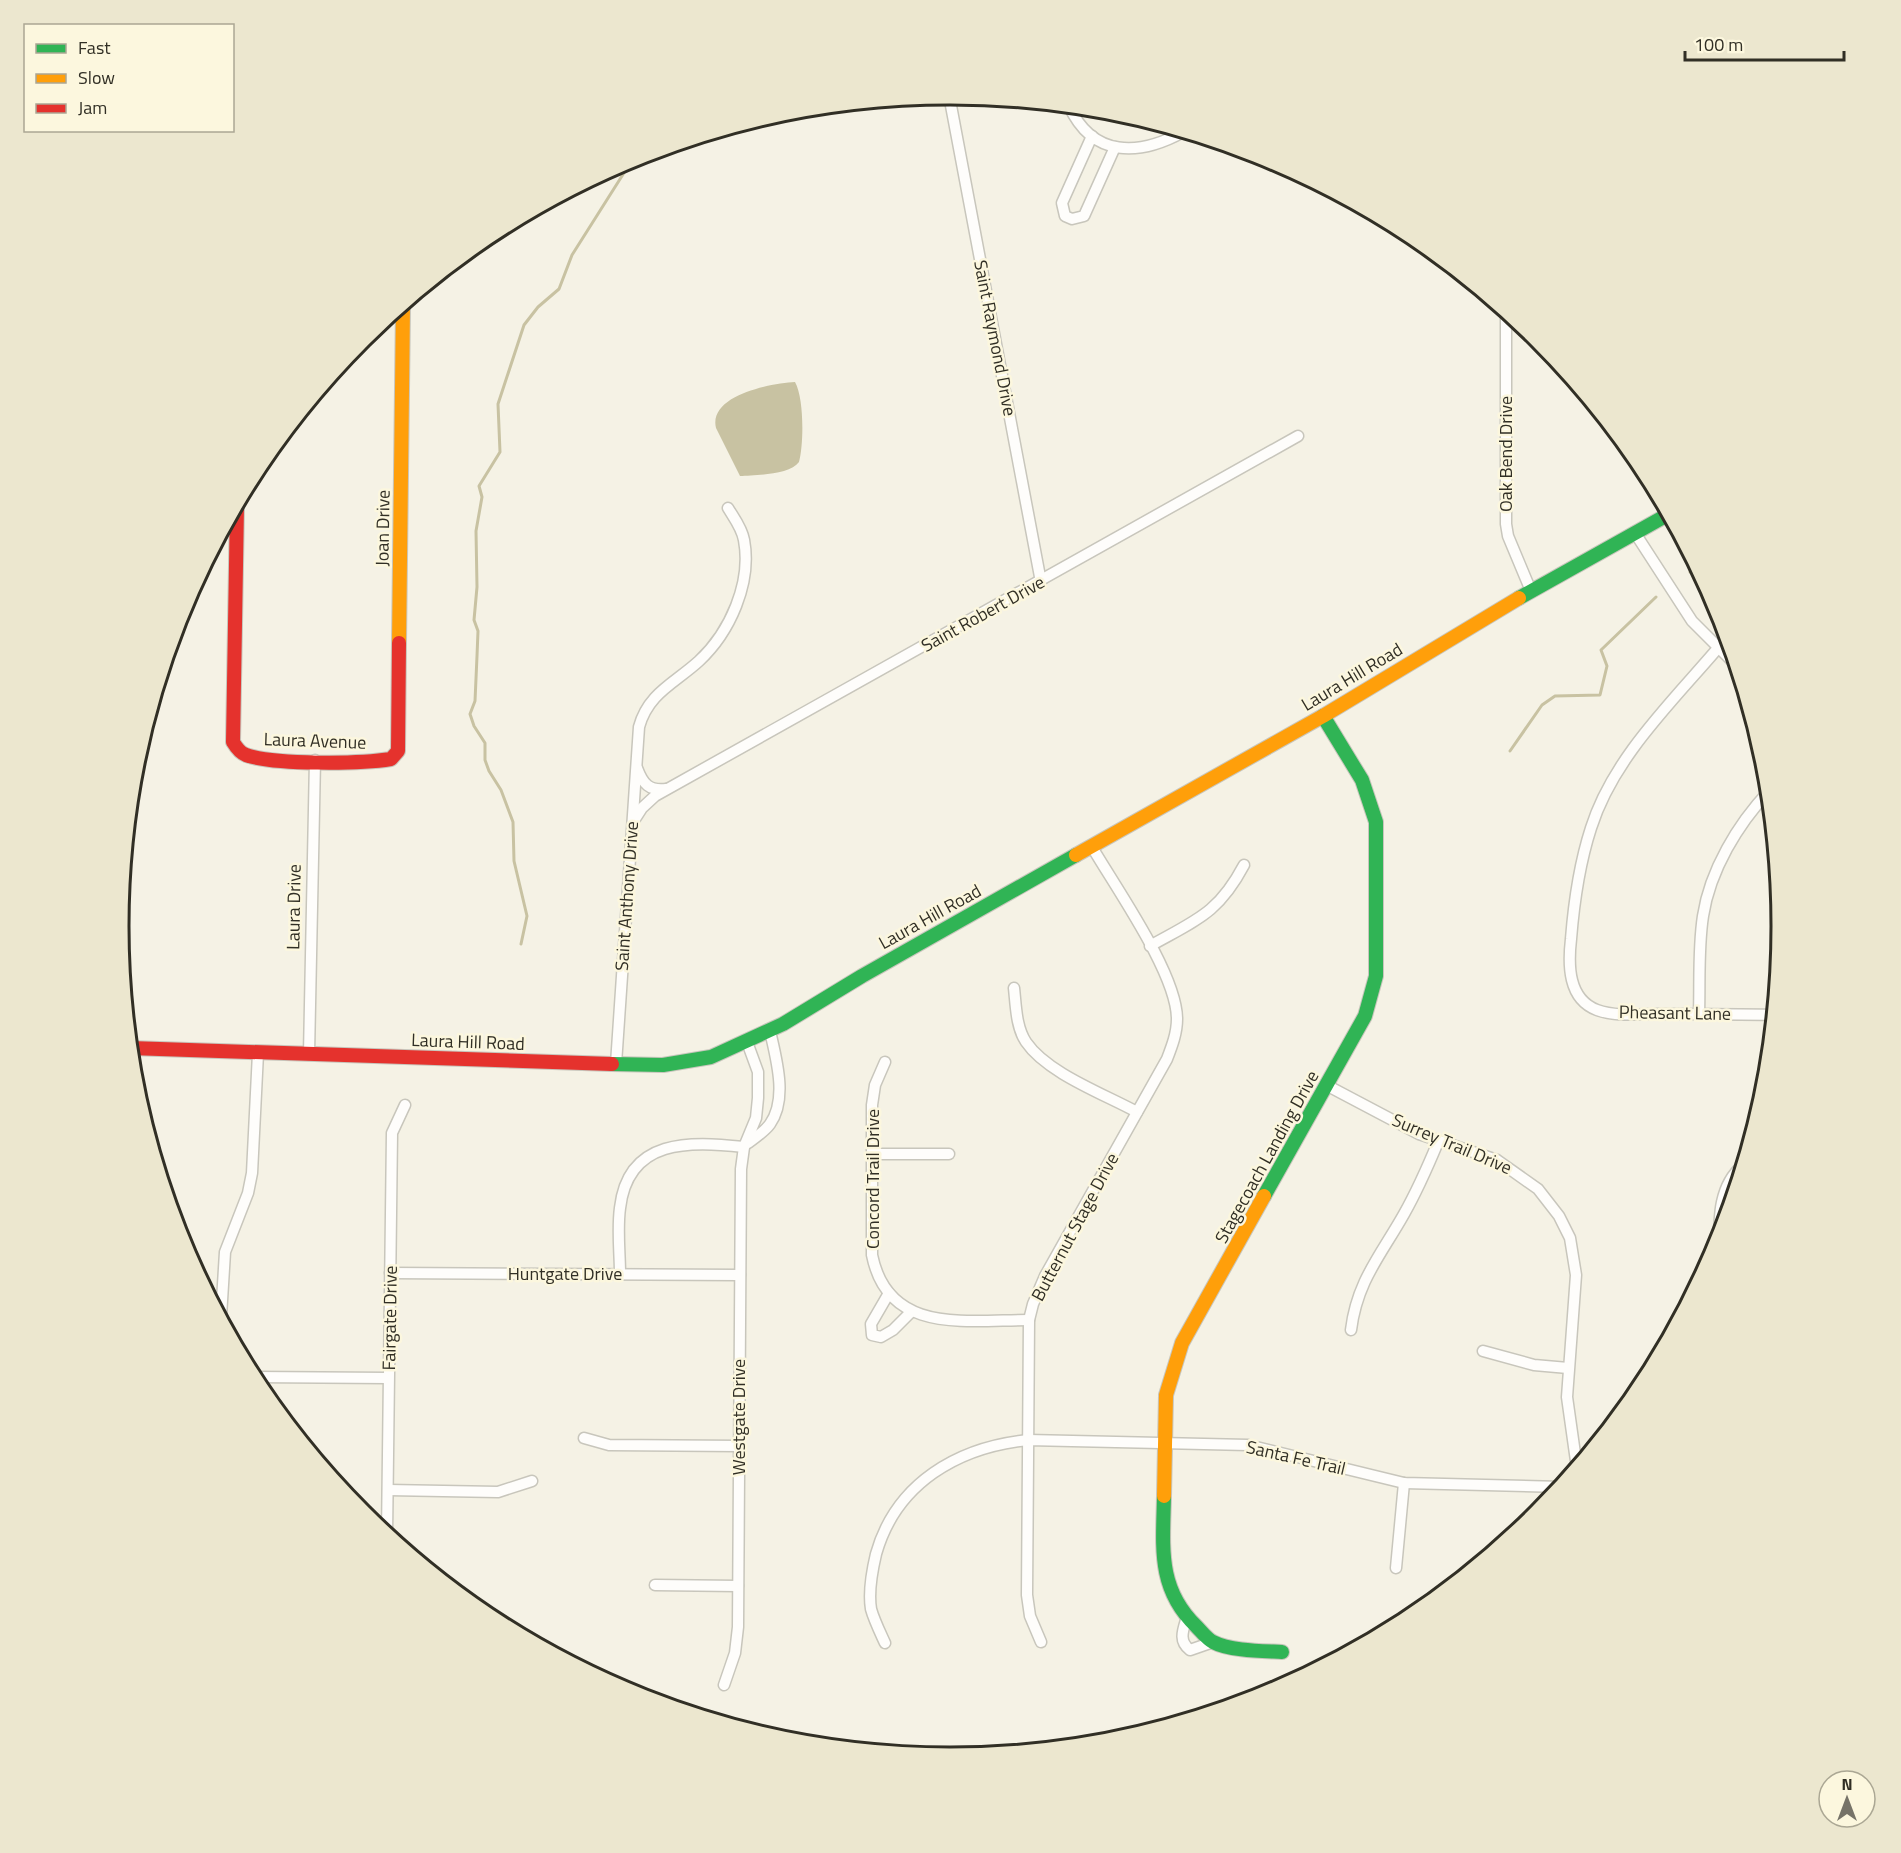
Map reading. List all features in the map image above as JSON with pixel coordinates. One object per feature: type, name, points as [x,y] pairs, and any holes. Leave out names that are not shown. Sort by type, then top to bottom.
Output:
[{"type":"street","name":"Saint Raymond Drive","points":[[951,105],[1041,582]]},
{"type":"street","points":[[1075,115],[1084,130],[1115,147],[1146,148],[1159,145],[1175,137]]},
{"type":"street","points":[[1092,136],[1062,203],[1062,213],[1072,219],[1084,216],[1115,147]]},
{"type":"street","name":"Joan Drive","points":[[398,751],[403,315]]},
{"type":"street","name":"Oak Bend Drive","points":[[1506,322],[1506,524],[1508,536],[1531,591]]},
{"type":"street","name":"Saint Robert Drive","points":[[633,822],[642,808],[667,789],[1041,582],[1298,436]]},
{"type":"street","name":"Saint Anthony Drive","points":[[616,1064],[639,727],[650,701],[711,649],[735,609],[744,574],[744,542],[741,529],[728,508]]},
{"type":"street","name":"Laura Hill Road","points":[[138,1048],[663,1065],[711,1057],[770,1031],[1323,716],[1531,591],[1663,517]]},
{"type":"street","name":"Laura Avenue","points":[[237,520],[233,742],[245,755],[315,760],[386,761],[398,751]]},
{"type":"street","points":[[1635,532],[1679,604],[1725,655]]},
{"type":"street","name":"Pheasant Lane","points":[[1718,648],[1639,741],[1614,781],[1591,826],[1575,890],[1570,975],[1580,998],[1597,1010],[1622,1014],[1767,1015]]},
{"type":"street","name":"Stagecoach Landing Drive","points":[[1213,1642],[1186,1617],[1171,1595],[1165,1574],[1166,1395],[1182,1343],[1328,1086],[1365,1016],[1376,976],[1378,839],[1373,807],[1361,781],[1323,716]]},
{"type":"street","name":"Laura Drive","points":[[309,1054],[315,760]]},
{"type":"street","points":[[636,766],[647,786],[656,790],[667,789]]},
{"type":"street","points":[[1699,1014],[1703,918],[1710,887],[1728,845],[1762,800]]},
{"type":"street","name":"Butternut Stage Drive","points":[[1041,1642],[1030,1617],[1027,1595],[1029,1320],[1045,1276],[1167,1059],[1174,1039],[1177,1020],[1170,980],[1092,846]]},
{"type":"street","points":[[1150,946],[1210,912],[1233,887],[1244,865]]},
{"type":"street","points":[[1014,988],[1018,1024],[1025,1041],[1037,1055],[1052,1067],[1137,1112]]},
{"type":"street","points":[[620,1274],[619,1210],[628,1179],[637,1168],[662,1149],[675,1144],[704,1142],[744,1147],[770,1124],[778,1103],[778,1067],[770,1031]]},
{"type":"street","name":"Westgate Drive","points":[[724,1684],[737,1642],[741,1170],[744,1147],[756,1118],[758,1098],[758,1071],[747,1042]]},
{"type":"street","points":[[222,1305],[225,1252],[248,1193],[252,1173],[258,1053]]},
{"type":"street","name":"Concord Trail Drive","points":[[885,1062],[875,1085],[872,1255],[876,1272],[889,1293],[911,1312],[947,1320],[1029,1320]]},
{"type":"street","name":"Surrey Trail Drive","points":[[1328,1086],[1438,1142],[1497,1160],[1521,1174],[1538,1189],[1566,1227],[1576,1275],[1567,1397],[1576,1459]]},
{"type":"street","name":"Fairgate Drive","points":[[387,1523],[392,1132],[405,1105]]},
{"type":"street","points":[[1351,1330],[1360,1287],[1405,1213],[1438,1142]]},
{"type":"street","points":[[873,1154],[949,1154]]},
{"type":"street","points":[[1722,1208],[1728,1184],[1732,1180]]},
{"type":"street","name":"Huntgate Drive","points":[[390,1273],[740,1275]]},
{"type":"street","points":[[889,1293],[871,1324],[872,1335],[881,1337],[911,1312]]},
{"type":"street","points":[[1483,1351],[1534,1365],[1568,1368]]},
{"type":"street","points":[[263,1377],[388,1378]]},
{"type":"street","points":[[584,1438],[609,1445],[740,1446]]},
{"type":"street","name":"Santa Fe Trail","points":[[885,1643],[871,1609],[870,1589],[880,1540],[899,1505],[913,1489],[951,1460],[998,1443],[1028,1440],[1248,1445],[1404,1483],[1550,1487]]},
{"type":"street","points":[[388,1490],[498,1492],[532,1481]]},
{"type":"street","points":[[1396,1568],[1404,1483]]},
{"type":"street","points":[[656,1585],[738,1586]]},
{"type":"street","points":[[1186,1617],[1182,1638],[1184,1645],[1190,1650],[1213,1642],[1250,1650],[1282,1652]]},
{"type":"shaded area","points":[[795,382],[800,399],[802,421],[799,462],[788,470],[780,472],[740,476],[716,428],[716,417],[731,399],[744,393],[758,388]]},
{"type":"waterway","points":[[521,944],[527,916],[514,861],[513,822],[501,790],[489,771],[485,760],[485,743],[474,726],[470,714],[475,701],[478,631],[474,620],[477,587],[476,531],[482,497],[479,486],[500,452],[498,404],[524,325],[538,307],[559,289],[572,255],[623,174]]},
{"type":"waterway","points":[[1510,751],[1542,705],[1555,696],[1600,695],[1607,666],[1601,650],[1656,597]]},
{"type":"traffic: fast","points":[[1519,598],[1663,517]]},
{"type":"traffic: fast","points":[[1264,1196],[1365,1016],[1376,976],[1376,822],[1362,780],[1323,716]]},
{"type":"traffic: fast","points":[[612,1064],[663,1065],[711,1057],[783,1024],[862,976],[1076,855]]},
{"type":"traffic: fast","points":[[1164,1496],[1165,1566],[1168,1582],[1183,1612],[1206,1637],[1220,1645],[1247,1650],[1282,1652]]},
{"type":"traffic: slow","points":[[399,643],[403,315]]},
{"type":"traffic: slow","points":[[1076,855],[1323,716],[1519,598]]},
{"type":"traffic: slow","points":[[1164,1496],[1166,1395],[1182,1343],[1264,1196]]},
{"type":"traffic: jam","points":[[237,520],[233,742],[240,751],[246,755],[276,761],[339,763],[391,759],[398,751],[399,643]]},
{"type":"traffic: jam","points":[[138,1048],[612,1064]]}]
